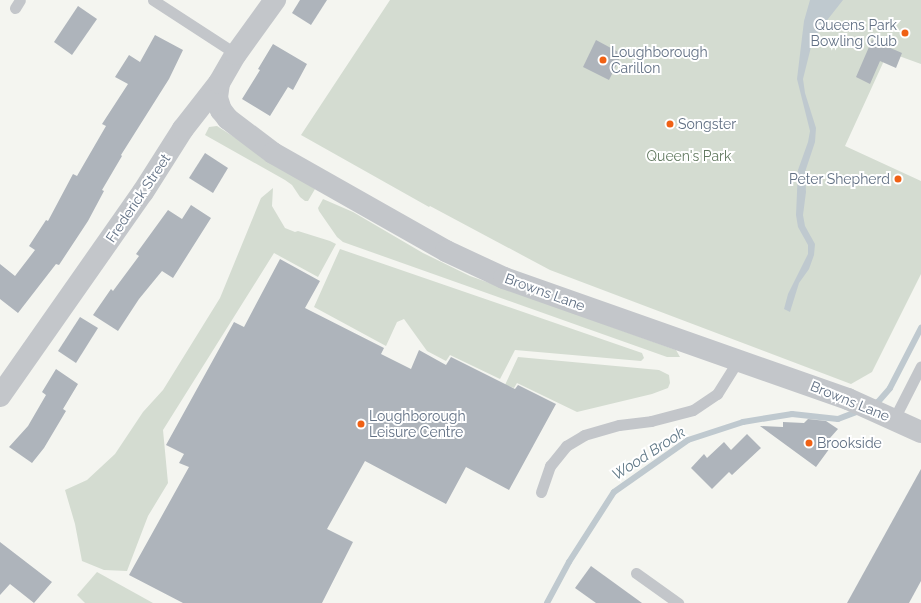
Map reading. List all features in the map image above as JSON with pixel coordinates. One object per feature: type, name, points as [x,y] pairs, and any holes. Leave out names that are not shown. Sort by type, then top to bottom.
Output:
[{"type":"street","name":"Frederick Street","points":[[0,396],[143,192],[183,128],[219,83],[236,54],[275,0]]},
{"type":"street","name":"Browns Lane","points":[[219,83],[217,98],[221,110],[228,119],[268,148],[446,251],[504,278],[859,403],[921,432]]},
{"type":"lane","points":[[152,0],[236,54]]},
{"type":"lane","points":[[541,492],[550,466],[566,446],[584,435],[620,426],[651,421],[692,410],[717,394],[738,360]]},
{"type":"lane","points":[[892,418],[921,366]]},
{"type":"lane","points":[[636,573],[678,603]]},
{"type":"green space","name":"Queen's Park","points":[[390,0],[921,0],[921,64],[888,52],[845,146],[921,181],[921,274],[872,372],[851,384],[550,270],[430,206],[429,207],[301,135]]},
{"type":"green space","points":[[217,126],[315,189],[308,201],[305,201],[300,197],[292,185],[285,180],[205,135],[209,127]]},
{"type":"green space","points":[[273,188],[272,206],[285,228],[336,244],[318,277],[274,253],[163,430],[168,483],[148,516],[127,571],[104,570],[82,561],[75,524],[65,490],[87,480],[115,454],[143,412],[163,390],[220,298],[261,198]]},
{"type":"green space","points":[[323,199],[353,212],[423,253],[470,276],[676,350],[680,357],[667,357],[343,242],[337,237],[319,211],[318,208]]},
{"type":"green space","points":[[340,249],[642,353],[644,358],[641,361],[515,350],[500,379],[450,355],[446,361],[427,351],[404,319],[397,322],[386,346],[314,307]]},
{"type":"green space","points":[[518,357],[659,370],[669,375],[670,383],[668,388],[652,394],[577,412],[517,383],[514,388],[505,385]]},
{"type":"green space","points":[[97,572],[153,603],[85,603],[77,595]]},
{"type":"shaded area","points":[[810,0],[843,0],[821,28],[812,43],[803,79],[805,93],[816,128],[815,142],[805,172],[806,192],[803,215],[805,226],[815,244],[814,255],[809,269],[799,283],[790,312],[784,309],[788,294],[808,254],[808,245],[798,227],[796,215],[798,170],[808,142],[810,131],[797,79],[804,21]]},
{"type":"building","points":[[300,0],[327,0],[311,25],[292,13]]},
{"type":"building","points":[[78,6],[97,19],[72,55],[54,42]]},
{"type":"building","points":[[155,35],[183,50],[169,79],[121,155],[122,156],[102,190],[104,191],[88,221],[59,265],[56,264],[18,313],[0,299],[0,264],[15,276],[35,250],[29,246],[46,220],[48,221],[73,174],[77,176],[106,126],[102,124],[128,84],[115,77],[129,55],[140,62]]},
{"type":"building","name":"Loughborough Carillon","points":[[596,40],[622,54],[609,80],[583,67]]},
{"type":"building","points":[[872,40],[902,53],[896,68],[880,61],[870,84],[856,77]]},
{"type":"building","points":[[273,44],[307,64],[293,90],[288,87],[270,116],[242,99],[260,70],[258,69]]},
{"type":"building","points":[[205,153],[228,168],[213,193],[189,178]]},
{"type":"building","points":[[191,205],[211,218],[173,278],[162,271],[139,299],[118,331],[93,315],[111,289],[113,291],[139,256],[136,254],[168,210],[182,219]]},
{"type":"building","name":"Loughborough Leisure Centre","points":[[280,259],[320,281],[305,308],[384,348],[381,354],[411,369],[419,350],[446,365],[451,357],[515,389],[518,385],[556,404],[509,490],[466,467],[446,504],[365,461],[327,529],[353,542],[322,603],[183,603],[129,575],[189,467],[179,463],[184,454],[166,445],[234,322],[244,327]]},
{"type":"building","points":[[80,317],[98,328],[76,363],[58,351]]},
{"type":"building","points":[[56,369],[78,384],[63,409],[66,411],[44,448],[32,463],[9,447],[28,426],[46,395],[42,392]]},
{"type":"building","name":"Brookside","points":[[808,419],[826,421],[838,429],[830,438],[835,441],[816,467],[760,426],[783,427],[783,422],[804,423]]},
{"type":"building","points":[[747,434],[761,448],[732,475],[729,472],[712,489],[691,468],[704,454],[707,458],[724,442],[731,450]]},
{"type":"building","points":[[921,469],[921,581],[909,603],[847,603]]},
{"type":"building","points":[[0,542],[52,582],[34,603],[10,584],[0,595]]},
{"type":"building","points":[[591,566],[642,603],[596,603],[575,588]]},
{"type":"waterway","name":"Wood Brook","points":[[873,404],[878,402],[890,388],[921,328]]},
{"type":"waterway","name":"Wood Brook","points":[[547,603],[569,562],[614,492],[688,440],[743,422],[792,414],[838,419],[859,411]]},
{"type":"place","name":"Queens Park Bowling Club","points":[[905,33]]},
{"type":"place","name":"Loughborough Carillon","points":[[603,60]]},
{"type":"place","name":"Songster","points":[[670,124]]},
{"type":"place","name":"Peter Shepherd","points":[[898,179]]},
{"type":"place","name":"Loughborough Leisure Centre","points":[[361,424]]},
{"type":"place","name":"Brookside","points":[[809,443]]}]
